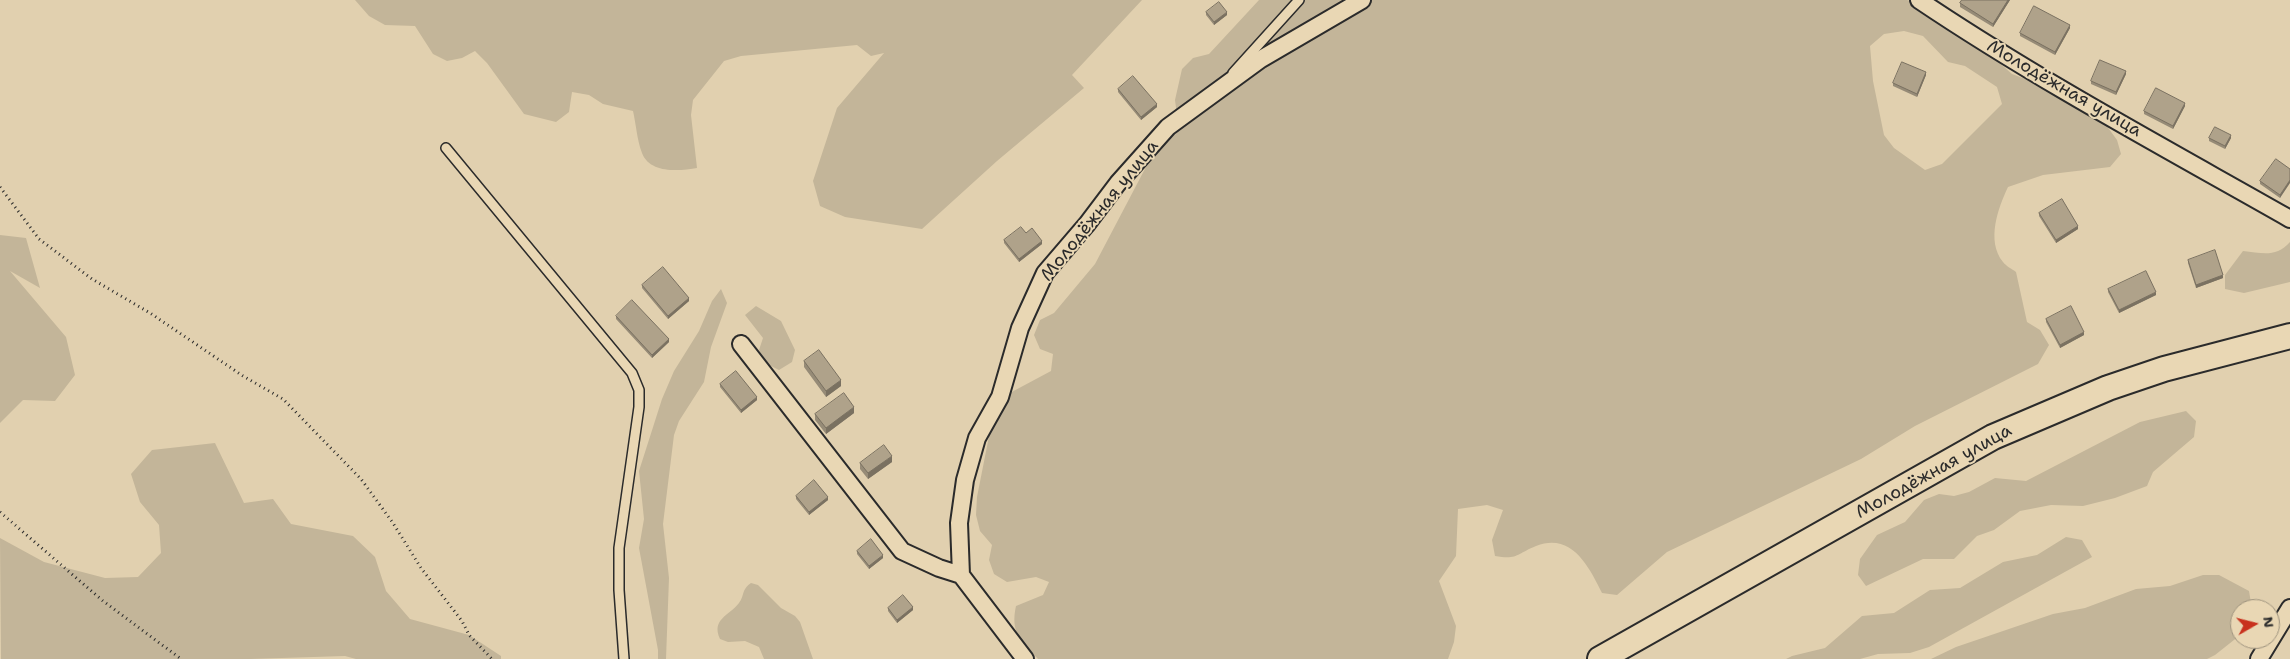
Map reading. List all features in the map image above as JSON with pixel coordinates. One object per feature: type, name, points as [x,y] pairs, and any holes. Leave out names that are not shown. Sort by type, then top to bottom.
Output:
[{"type":"street","name":"Молодёжная улица","points":[[961,575],[959,523],[965,480],[977,438],[1000,397],[1020,328],[1045,273],[1087,224],[1118,183],[1168,127],[1262,59],[1362,0]]},
{"type":"street","name":"Молодёжная улица","points":[[1919,0],[1960,28],[2098,110],[2290,218]]},
{"type":"street","name":"Молодёжная улица","points":[[1600,659],[1993,437],[2108,388],[2164,369],[2290,336]]},
{"type":"street","points":[[741,344],[902,551],[939,568],[961,575],[1024,659]]},
{"type":"street","points":[[2259,659],[2290,608]]},
{"type":"lane","points":[[1212,95],[1299,0]]},
{"type":"lane","points":[[446,148],[632,373],[639,390],[633,457],[619,548],[619,590],[624,659]]},
{"type":"path","points":[[0,187],[39,239],[92,279],[150,312],[243,376],[283,399],[361,479],[393,523],[420,568],[462,621],[469,635],[492,659]]},
{"type":"path","points":[[0,512],[103,601],[181,659]]},
{"type":"shaded area","points":[[355,0],[1142,0],[1072,75],[1084,88],[997,161],[922,229],[845,217],[820,206],[813,181],[837,108],[884,53],[871,56],[857,45],[741,56],[724,61],[693,100],[691,115],[697,168],[666,170],[652,165],[642,153],[633,111],[603,104],[589,95],[572,92],[569,112],[556,122],[524,114],[487,63],[475,51],[462,58],[447,61],[433,54],[415,26],[385,25],[369,16]]},
{"type":"shaded area","points":[[1259,0],[1907,0],[1919,4],[1958,36],[1987,52],[2012,74],[2044,86],[2057,97],[2086,105],[2098,114],[2117,140],[2121,154],[2110,167],[2043,175],[2008,187],[2004,195],[1995,225],[1995,244],[2003,262],[2016,272],[2027,322],[2040,330],[2049,345],[2038,364],[1915,426],[1861,459],[1667,552],[1617,595],[1602,593],[1585,563],[1569,548],[1560,544],[1549,543],[1536,546],[1513,557],[1495,556],[1492,540],[1503,510],[1487,505],[1458,509],[1456,556],[1439,581],[1456,626],[1454,642],[1448,659],[1038,659],[1018,636],[1015,623],[1016,606],[1043,595],[1049,582],[1036,577],[1007,582],[994,574],[989,560],[992,545],[980,531],[976,515],[977,497],[993,416],[1008,394],[1051,371],[1053,354],[1040,349],[1034,335],[1040,320],[1054,313],[1095,264],[1147,165],[1179,130],[1175,100],[1182,69],[1193,58],[1209,54]],"holes":[[[1904,31],[1923,36],[1948,62],[1965,66],[1997,87],[2002,104],[1942,164],[1925,170],[1894,148],[1884,135],[1873,81],[1870,46],[1884,34]]]},
{"type":"shaded area","points":[[0,235],[26,238],[40,288],[10,271],[66,337],[75,375],[55,401],[23,400],[0,423]]},
{"type":"shaded area","points":[[2290,242],[2290,282],[2244,293],[2225,289],[2225,275],[2243,251],[2274,252],[2285,247]]},
{"type":"shaded area","points":[[721,289],[727,303],[711,347],[704,382],[679,421],[674,435],[663,524],[669,578],[666,659],[658,659],[658,650],[639,548],[644,519],[639,471],[662,399],[674,371],[699,331],[712,301]]},
{"type":"shaded area","points":[[756,306],[781,321],[795,350],[792,362],[779,370],[765,363],[759,350],[763,338],[745,315]]},
{"type":"shaded area","points":[[2186,411],[2196,421],[2194,437],[2153,472],[2147,486],[2115,498],[2083,506],[2051,505],[2020,511],[1994,530],[1977,536],[1954,559],[1923,559],[1866,586],[1858,575],[1860,559],[1877,535],[1905,522],[1924,500],[1939,494],[1954,496],[1969,492],[1995,478],[2026,481],[2140,422]]},
{"type":"shaded area","points":[[215,443],[244,503],[273,499],[291,524],[353,536],[375,557],[386,591],[410,619],[469,635],[501,656],[501,659],[356,659],[345,656],[250,659],[1,659],[0,538],[44,562],[105,578],[138,577],[161,553],[159,525],[140,502],[131,474],[152,450]]},
{"type":"shaded area","points":[[2066,537],[2082,540],[2092,557],[1929,647],[1910,653],[1878,654],[1860,659],[1786,659],[1825,648],[1862,616],[1894,613],[1930,590],[1960,588],[2003,562],[2037,555]]},
{"type":"shaded area","points":[[2203,575],[2219,575],[2249,591],[2250,599],[2230,599],[2230,643],[2207,659],[1931,659],[1956,647],[2053,614],[2085,608],[2136,589],[2170,586]]},
{"type":"shaded area","points":[[751,583],[758,585],[781,608],[795,616],[800,622],[813,659],[764,659],[759,647],[745,641],[728,642],[720,639],[718,632],[719,622],[739,603],[744,590]]},
{"type":"building","points":[[1962,0],[2008,0],[1993,24],[1960,3]]},
{"type":"building","points":[[1219,2],[1227,12],[1214,22],[1206,12]]},
{"type":"building","points":[[2034,6],[2070,25],[2055,52],[2020,33]]},
{"type":"building","points":[[2100,60],[2126,71],[2116,92],[2091,81]]},
{"type":"building","points":[[1902,62],[1926,72],[1917,94],[1893,83]]},
{"type":"building","points":[[1133,76],[1157,104],[1141,117],[1118,89]]},
{"type":"building","points":[[2156,88],[2185,103],[2173,126],[2144,111]]},
{"type":"building","points":[[2215,127],[2231,135],[2225,146],[2209,138]]},
{"type":"building","points":[[2276,159],[2290,169],[2290,180],[2280,195],[2260,181]]},
{"type":"building","points":[[2062,199],[2078,226],[2056,240],[2039,213]]},
{"type":"building","points":[[1021,227],[1026,233],[1032,228],[1042,241],[1019,259],[1004,240]]},
{"type":"building","points":[[2215,250],[2223,275],[2196,285],[2188,260]]},
{"type":"building","points":[[663,267],[689,298],[668,316],[642,285]]},
{"type":"building","points":[[2146,271],[2156,292],[2119,310],[2108,289]]},
{"type":"building","points":[[632,300],[669,339],[652,355],[616,316]]},
{"type":"building","points":[[2071,306],[2084,332],[2060,345],[2046,319]]},
{"type":"building","points":[[819,350],[841,380],[826,391],[804,361]]},
{"type":"building","points":[[736,371],[757,397],[741,410],[720,384]]},
{"type":"building","points":[[844,393],[854,407],[826,428],[815,414]]},
{"type":"building","points":[[884,445],[892,456],[868,473],[860,463]]},
{"type":"building","points":[[814,480],[828,497],[809,512],[796,496]]},
{"type":"building","points":[[871,539],[883,555],[869,566],[857,551]]},
{"type":"building","points":[[903,595],[913,607],[897,620],[888,608]]}]
